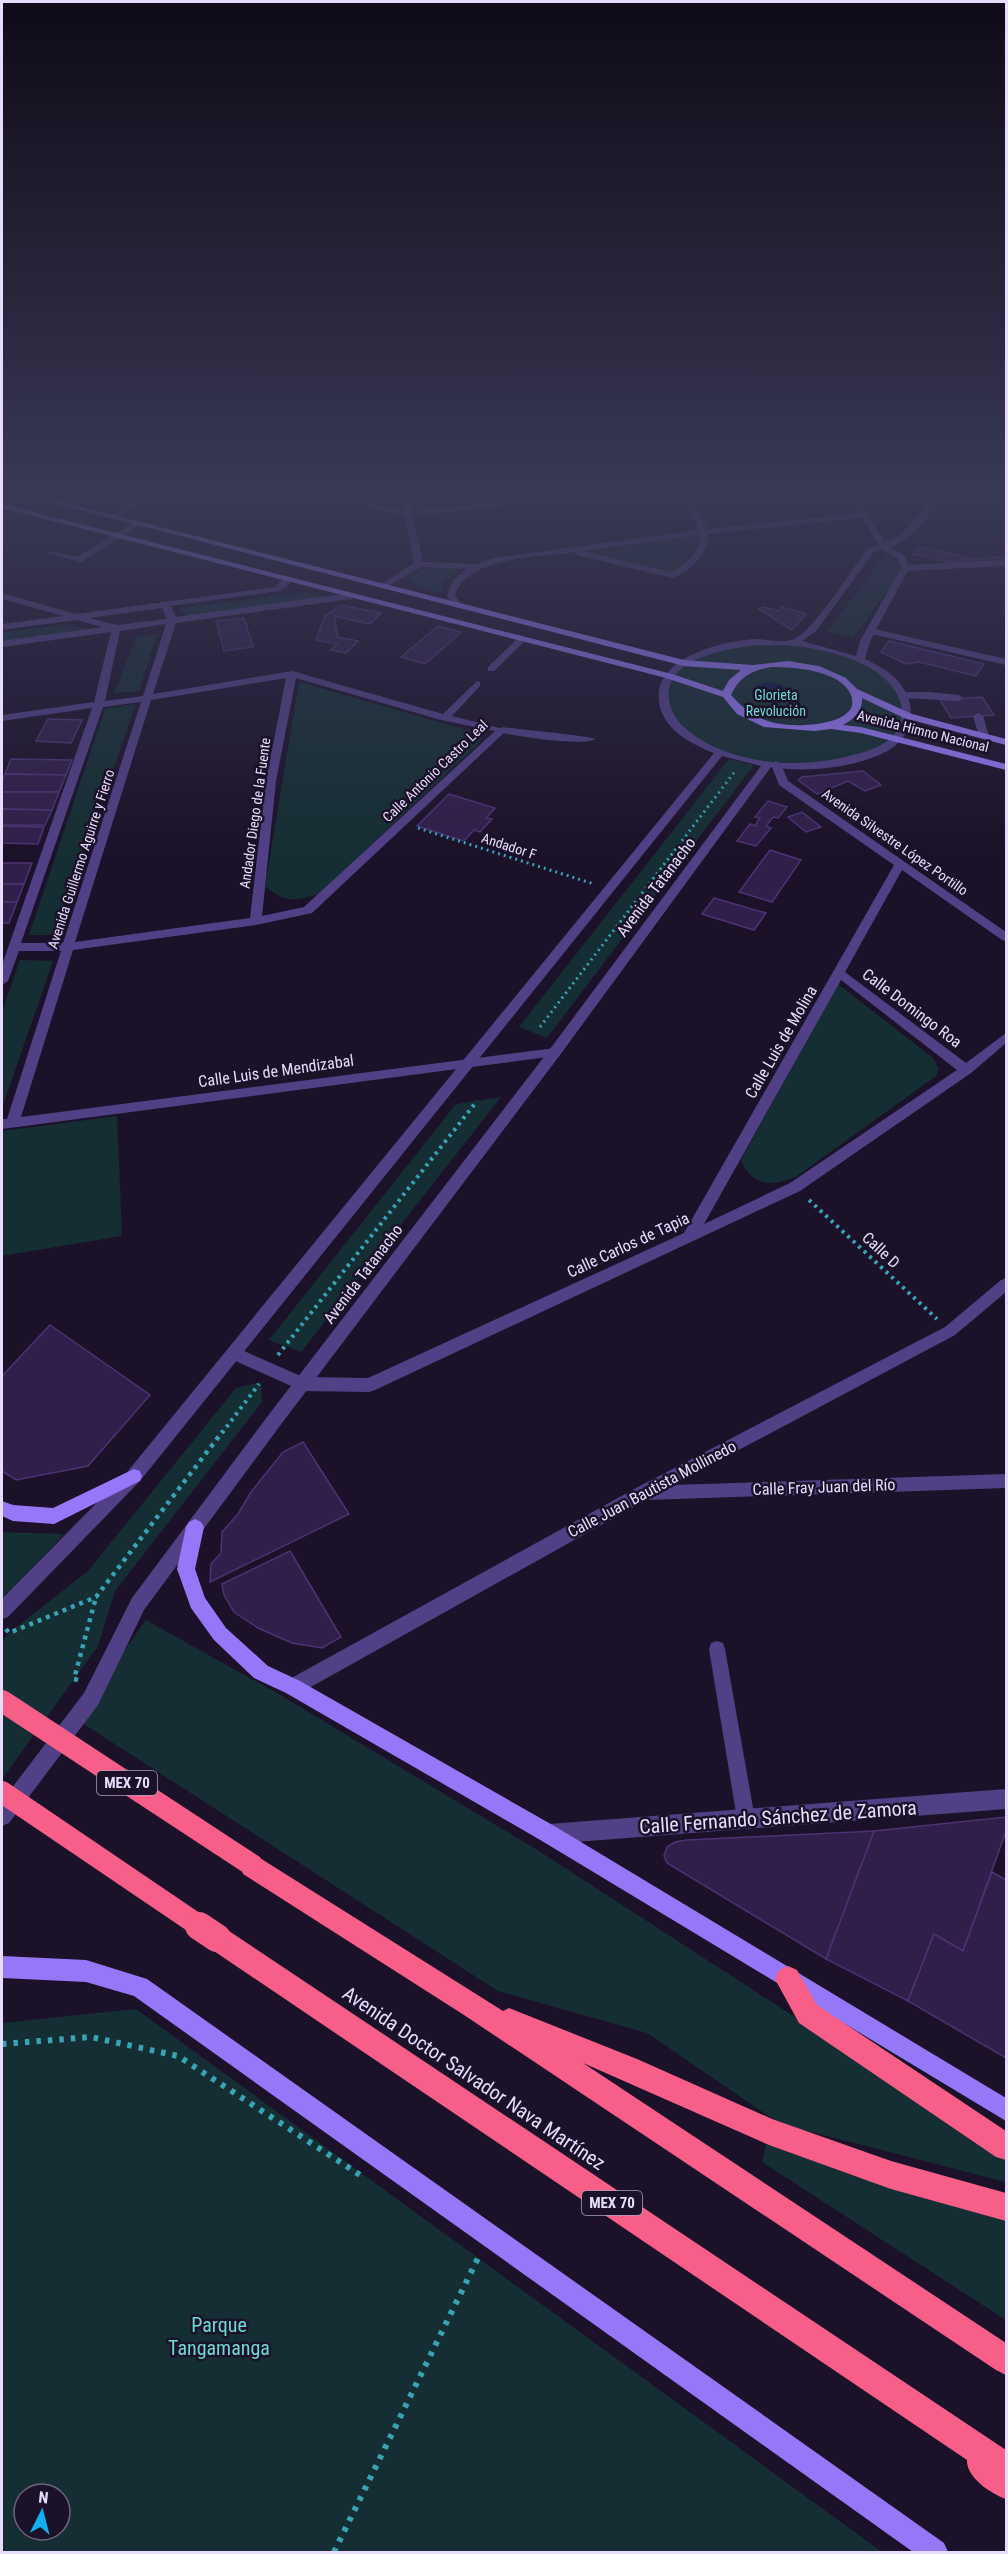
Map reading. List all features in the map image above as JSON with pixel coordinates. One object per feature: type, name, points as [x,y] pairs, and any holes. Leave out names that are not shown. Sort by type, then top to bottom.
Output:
[{"type":"highway","name":"MEX 70","points":[[2,1701],[473,2006],[1006,2360]]},
{"type":"highway","name":"Avenida Doctor Salvador Nava Martínez","points":[[2,1792],[1006,2468]]},
{"type":"highway","points":[[788,1979],[808,2013],[1006,2147]]},
{"type":"highway","points":[[473,2006],[628,2068],[769,2131],[891,2175],[1006,2207]]},
{"type":"highway","points":[[916,2407],[1006,2484]]},
{"type":"main road","points":[[415,612],[669,676],[726,695],[728,684],[753,668]]},
{"type":"main road","points":[[485,612],[684,663],[753,668]]},
{"type":"main road","name":"Avenida Himno Nacional","points":[[753,668],[792,665],[813,668],[831,674],[846,682],[856,692],[908,716],[1006,742]]},
{"type":"main road","points":[[831,726],[843,722],[855,713],[859,703],[856,692]]},
{"type":"main road","name":"Avenida Himno Nacional","points":[[726,695],[741,712],[768,725],[814,728],[831,726],[861,730],[1006,767]]},
{"type":"main road","points":[[2,1509],[14,1514],[54,1516],[134,1476]]},
{"type":"main road","points":[[195,1527],[186,1569],[197,1602],[220,1634],[261,1672],[292,1687],[549,1834],[1006,2110]]},
{"type":"main road","points":[[2,1967],[86,1971],[139,1987],[935,2553]]},
{"type":"street","points":[[57,612],[116,628]]},
{"type":"street","points":[[2,627],[110,612]]},
{"type":"street","points":[[169,612],[172,620]]},
{"type":"street","points":[[2,644],[230,612]]},
{"type":"street","points":[[794,643],[813,629],[825,612]]},
{"type":"street","points":[[860,660],[870,631],[880,612]]},
{"type":"street","name":"Avenida Guillermo Aguirre y Fierro","points":[[7,1123],[69,947],[172,620]]},
{"type":"street","name":"Avenida Guillermo Aguirre y Fierro","points":[[2,981],[99,704],[116,628]]},
{"type":"street","points":[[870,631],[1006,662]]},
{"type":"street","points":[[491,669],[522,639]]},
{"type":"street","points":[[755,642],[794,643],[833,650],[860,660],[890,678],[903,695],[908,716],[897,739],[877,751],[844,762],[803,766],[772,764],[720,752],[688,736],[668,717],[662,696],[669,676],[684,663],[718,648],[755,642]]},
{"type":"street","name":"Calle Antonio Castro Leal","points":[[2,718],[147,698],[292,674],[445,718],[502,730]]},
{"type":"street","name":"Andador Diego de la Fuente","points":[[256,921],[271,781],[292,674]]},
{"type":"street","points":[[445,718],[477,684]]},
{"type":"street","points":[[502,730],[562,738],[590,738]]},
{"type":"street","name":"Calle Antonio Castro Leal","points":[[14,947],[69,947],[256,921],[308,910],[502,730]]},
{"type":"street","name":"Avenida Tatanacho","points":[[2,1611],[134,1476],[720,752]]},
{"type":"street","name":"Avenida Tatanacho","points":[[2,1816],[81,1712],[98,1684],[138,1604],[772,764]]},
{"type":"street","name":"Avenida Silvestre López Portillo","points":[[772,764],[783,783],[1006,937]]},
{"type":"street","name":"Calle Luis de Molina","points":[[690,1236],[900,864]]},
{"type":"street","name":"Calle Domingo Roa","points":[[839,973],[966,1070]]},
{"type":"street","name":"Calle Carlos de Tapia","points":[[235,1353],[302,1384],[369,1385],[795,1187],[966,1070],[1006,1036]]},
{"type":"street","name":"Calle Luis de Mendizabal","points":[[7,1123],[471,1061],[555,1052]]},
{"type":"street","name":"Calle Juan Bautista Mollinedo","points":[[292,1687],[642,1493],[950,1331],[1006,1284]]},
{"type":"street","name":"Calle Fray Juan del Río","points":[[642,1493],[1006,1481]]},
{"type":"street","name":"Calle Fernando Sánchez de Zamora","points":[[549,1834],[1006,1799]]},
{"type":"lane","points":[[903,695],[929,694],[959,699]]},
{"type":"lane","points":[[978,716],[984,736]]},
{"type":"lane","points":[[717,1649],[746,1820]]},
{"type":"path","points":[[540,1027],[744,759]]},
{"type":"path","name":"Andador F","points":[[403,823],[610,889]]},
{"type":"path","points":[[98,1684],[74,1679],[96,1597],[270,1369],[284,1346],[477,1101]]},
{"type":"path","name":"Calle D","points":[[795,1187],[950,1331]]},
{"type":"path","points":[[2,1622],[9,1633],[96,1597]]},
{"type":"path","points":[[2,2044],[91,2037],[178,2056],[363,2177]]},
{"type":"path","points":[[471,2247],[490,2260]]},
{"type":"path","points":[[334,2553],[480,2253]]},
{"type":"green space","points":[[183,612],[229,612],[188,618]]},
{"type":"green space","points":[[842,612],[872,612],[853,638],[827,632]]},
{"type":"green space","points":[[68,624],[92,630],[2,642],[2,632]]},
{"type":"green space","points":[[157,634],[139,691],[114,693],[136,637]]},
{"type":"green space","name":"Glorieta Revolución","points":[[755,642],[794,643],[833,650],[865,662],[890,678],[908,716],[897,739],[844,762],[768,764],[720,752],[688,736],[668,716],[669,677],[688,660]]},
{"type":"green space","points":[[299,682],[477,733],[481,737],[480,742],[319,894],[290,899],[272,892],[265,886]]},
{"type":"green space","points":[[136,704],[56,935],[29,935],[105,709]]},
{"type":"green space","points":[[729,759],[754,765],[547,1038],[519,1027]]},
{"type":"green space","points":[[20,960],[53,961],[2,1108],[2,1011]]},
{"type":"green space","points":[[838,984],[933,1058],[939,1069],[936,1076],[797,1176],[772,1183],[757,1180],[741,1160]]},
{"type":"green space","points":[[501,1097],[301,1352],[269,1340],[456,1104]]},
{"type":"green space","points":[[117,1116],[122,1236],[2,1256],[2,1131]]},
{"type":"green space","points":[[261,1382],[262,1402],[115,1591],[98,1646],[2,1779],[2,1641],[88,1571],[236,1388]]},
{"type":"green space","points":[[2,1532],[64,1534],[2,1600]]},
{"type":"green space","points":[[146,1620],[282,1696],[539,1851],[1006,2154],[1006,2182],[780,2124],[647,2033],[498,1991],[76,1719]]},
{"type":"green space","name":"Parque Tangamanga","points":[[136,2009],[882,2552],[2,2552],[2,2023]]},
{"type":"green space","points":[[769,2131],[891,2175],[1006,2207],[1006,2320],[762,2162]]},
{"type":"shaded area","points":[[769,682],[781,684],[790,690],[791,696],[782,701],[772,702],[754,695],[752,689],[758,684]]},
{"type":"building","points":[[331,612],[381,613],[370,624],[334,616],[338,637],[358,641],[346,653],[331,650],[337,644],[316,640],[325,616]]},
{"type":"building","points":[[764,612],[806,614],[792,630]]},
{"type":"building","points":[[244,618],[253,647],[224,651],[216,621]]},
{"type":"building","points":[[438,626],[461,632],[425,664],[401,657]]},
{"type":"building","points":[[889,641],[984,664],[976,676],[919,662],[906,664],[881,652]]},
{"type":"building","points":[[982,697],[994,715],[951,718],[940,700]]},
{"type":"building","points":[[48,719],[82,720],[71,743],[36,741]]},
{"type":"building","points":[[11,759],[72,760],[66,775],[5,774]]},
{"type":"building","points":[[863,771],[881,785],[865,791],[848,781],[817,794],[798,780],[802,777]]},
{"type":"building","points":[[5,774],[66,775],[59,792],[2,792],[2,781]]},
{"type":"building","points":[[2,792],[59,792],[52,810],[2,809]]},
{"type":"building","points":[[449,794],[495,808],[486,818],[492,819],[480,832],[474,830],[464,841],[417,826]]},
{"type":"building","points":[[768,801],[787,807],[778,818],[773,817],[766,826],[771,828],[756,846],[737,841],[750,824],[755,826],[760,818],[755,817]]},
{"type":"building","points":[[2,809],[52,810],[45,825],[2,825]]},
{"type":"building","points":[[802,812],[821,827],[806,832],[788,817]]},
{"type":"building","points":[[2,826],[44,827],[38,844],[2,843]]},
{"type":"building","points":[[770,850],[801,860],[772,902],[739,892]]},
{"type":"building","points":[[2,863],[32,863],[24,884],[2,884]]},
{"type":"building","points":[[2,884],[24,884],[17,902],[2,902]]},
{"type":"building","points":[[714,898],[766,913],[754,930],[702,914]]},
{"type":"building","points":[[2,902],[17,902],[9,923],[2,923]]},
{"type":"building","points":[[50,1325],[150,1395],[88,1466],[16,1480],[2,1471],[2,1376]]},
{"type":"building","points":[[303,1442],[349,1514],[210,1582],[211,1564],[221,1553],[222,1532],[238,1514],[251,1492],[283,1452]]},
{"type":"building","points":[[290,1551],[341,1637],[322,1648],[292,1643],[258,1628],[234,1612],[224,1595],[222,1584]]},
{"type":"building","points":[[1006,1817],[1006,1831],[963,1951],[934,1934],[908,2001],[826,1959],[874,1831]]},
{"type":"building","points":[[874,1831],[826,1959],[667,1863],[664,1856],[667,1847],[675,1842],[687,1840]]},
{"type":"building","points":[[992,1872],[1006,1880],[1006,2058],[908,2001],[934,1934],[963,1951]]}]
